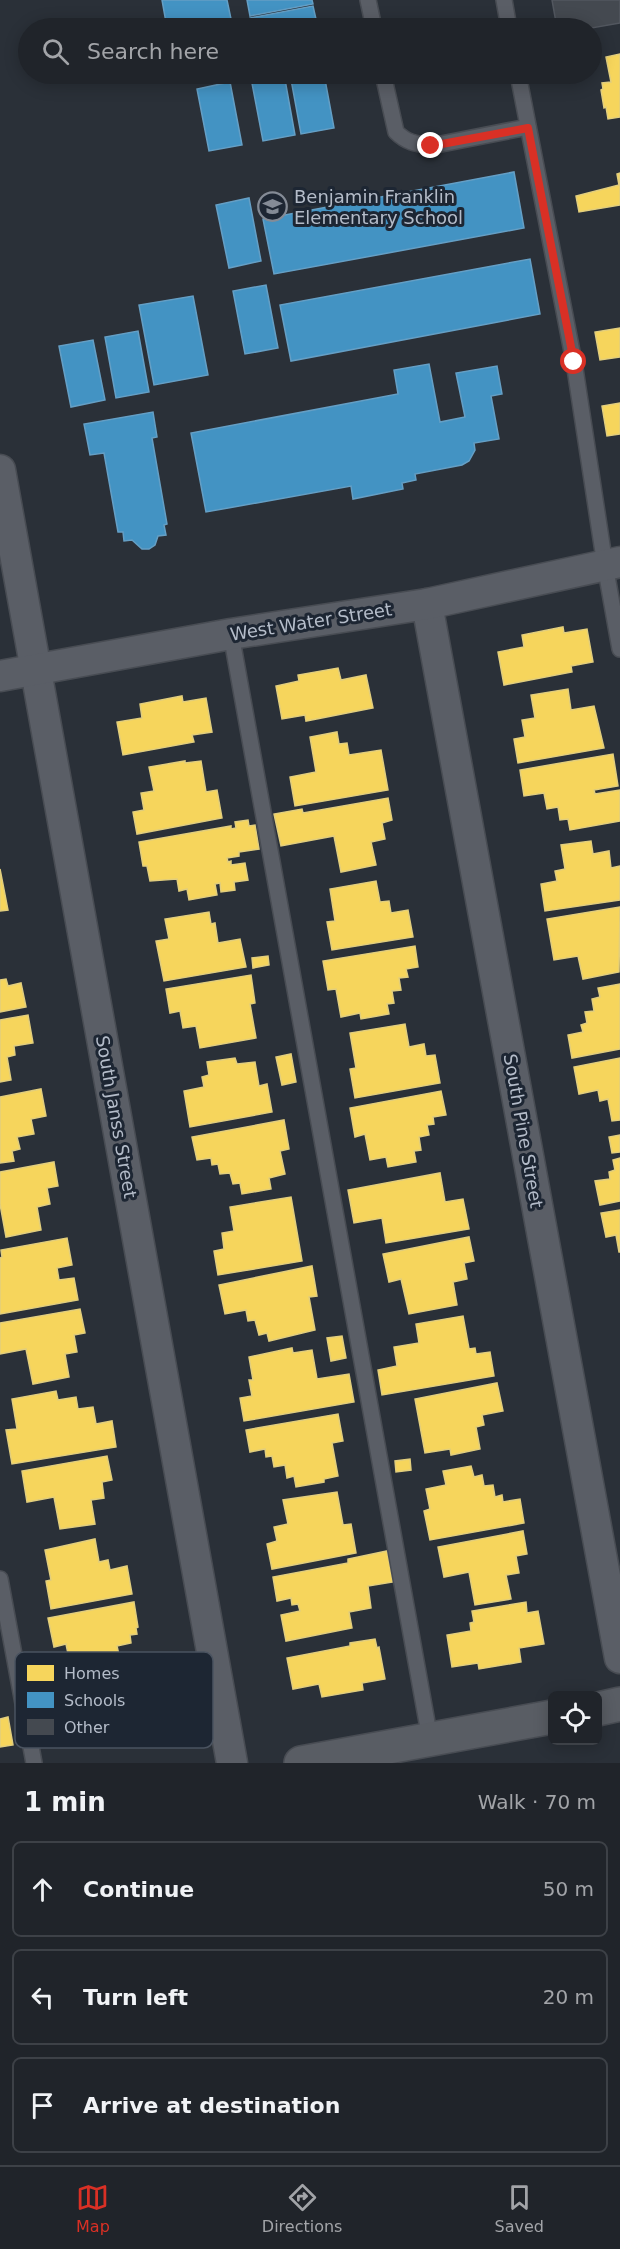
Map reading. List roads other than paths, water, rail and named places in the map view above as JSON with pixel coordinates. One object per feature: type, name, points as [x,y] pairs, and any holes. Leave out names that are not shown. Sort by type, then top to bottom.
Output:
[{"type":"street","name":"South Janss Street","points":[[0,471],[212,1652]]},
{"type":"street","name":"West Water Street","points":[[0,676],[231,634],[427,604],[612,563]]},
{"type":"street","name":"South Pine Street","points":[[427,604],[620,1658]]},
{"type":"street","name":"South Janss Street","points":[[213,1657],[232,1763]]},
{"type":"street","points":[[602,1707],[620,1704]]},
{"type":"street","points":[[302,1763],[548,1718]]},
{"type":"lane","points":[[368,0],[372,18]]},
{"type":"lane","points":[[504,0],[507,18]]},
{"type":"lane","points":[[385,84],[396,132],[402,138],[415,144],[431,146],[528,128]]},
{"type":"lane","points":[[520,84],[612,563],[620,649]]},
{"type":"lane","points":[[231,634],[430,1739]]},
{"type":"lane","points":[[0,1580],[15,1661]]},
{"type":"lane","points":[[31,1748],[34,1763]]},
{"type":"place","name":"Benjamin Franklin Elementary School","points":[[273,207]]}]
